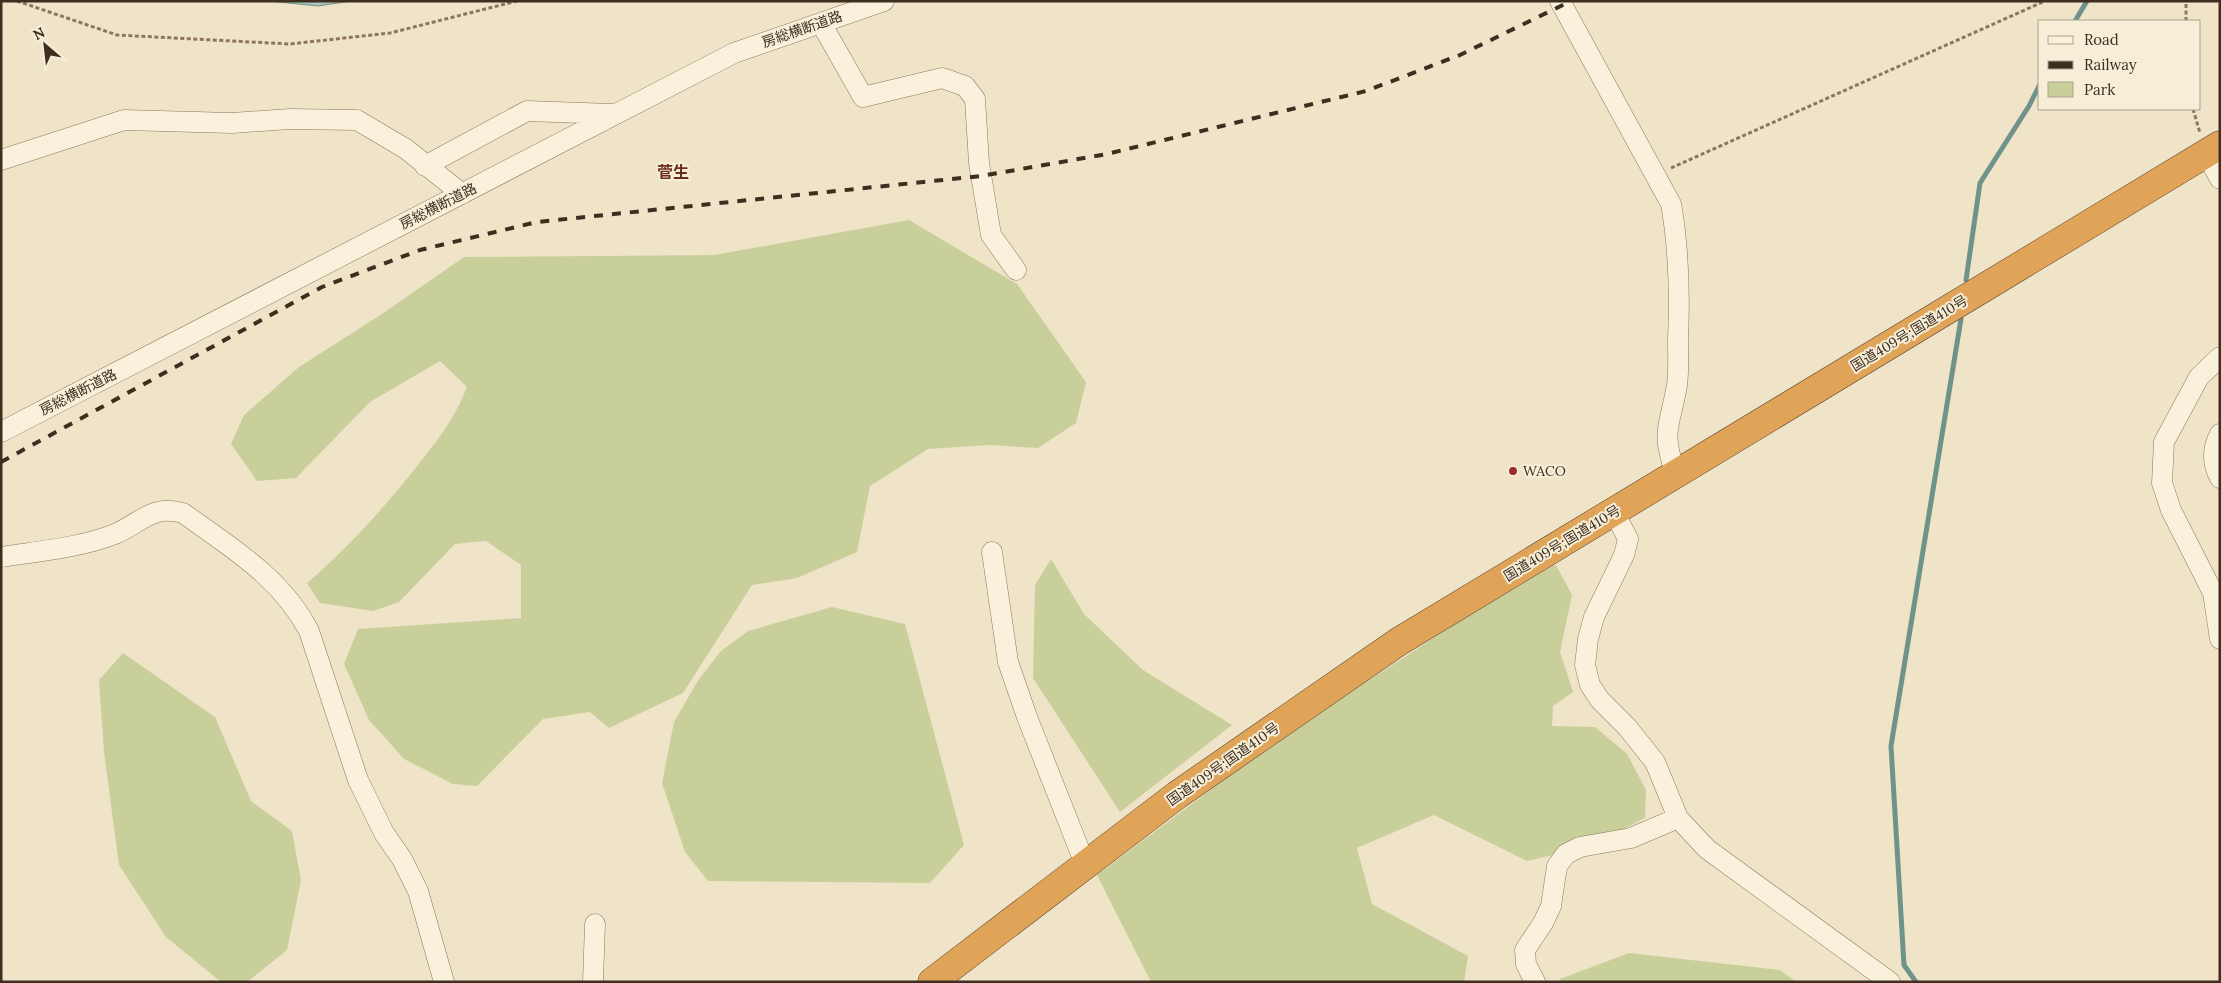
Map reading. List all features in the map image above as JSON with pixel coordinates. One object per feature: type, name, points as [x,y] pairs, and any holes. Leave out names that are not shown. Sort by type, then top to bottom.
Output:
[{"type":"highway","name":"国道409号;国道410号","points":[[932,982],[1177,795],[1398,642],[2213,149]]},
{"type":"street","name":"房総横断道路","points":[[1,432],[734,53],[884,1]]},
{"type":"street","points":[[1560,1],[1670,204],[1678,240],[1680,304],[1677,385],[1668,421],[1666,439],[1676,474]]},
{"type":"street","points":[[822,23],[863,98],[942,78],[965,86],[975,99],[979,163],[991,235],[1016,270]]},
{"type":"street","points":[[425,166],[527,111],[614,114]]},
{"type":"street","points":[[1,160],[124,120],[232,123],[290,119],[357,120],[406,149],[462,194]]},
{"type":"street","points":[[2213,149],[2220,179]]},
{"type":"street","points":[[2220,357],[2199,377],[2164,442],[2162,483],[2171,510],[2212,593],[2220,639]]},
{"type":"street","points":[[2218,440],[2215,469],[2220,478]]},
{"type":"street","points":[[1,557],[86,544],[116,533],[152,513],[170,510],[182,513],[261,569],[298,608],[309,631],[358,780],[418,891],[444,982]]},
{"type":"street","points":[[1614,512],[1628,539],[1624,555],[1594,617],[1588,639],[1585,665],[1590,685],[1600,700],[1627,727],[1655,762],[1678,818],[1707,849],[1890,982]]},
{"type":"street","points":[[992,552],[1008,662],[1027,717],[1085,864]]},
{"type":"street","points":[[1535,982],[1526,964],[1526,950],[1551,906],[1557,866],[1566,854],[1580,847],[1631,838],[1678,818]]},
{"type":"street","points":[[593,982],[594,924]]},
{"type":"path","points":[[17,1],[117,35],[290,44],[390,33],[517,1]]},
{"type":"path","points":[[1655,175],[2045,1]]},
{"type":"path","points":[[2186,1],[2186,20]]},
{"type":"green space","points":[[909,220],[1017,284],[1086,382],[1076,423],[1038,448],[989,445],[928,449],[870,486],[857,552],[797,578],[752,585],[683,693],[609,728],[590,712],[543,719],[477,786],[453,784],[404,759],[369,720],[344,664],[358,629],[521,618],[521,565],[486,541],[455,544],[399,602],[373,611],[320,603],[307,583],[350,543],[402,485],[444,431],[467,387],[440,361],[370,402],[296,478],[257,481],[231,444],[244,415],[299,367],[382,314],[464,257],[714,255]]},
{"type":"green space","points":[[1051,559],[1084,614],[1143,670],[1232,725],[1120,812],[1033,678],[1035,585]]},
{"type":"green space","points":[[1556,565],[1572,595],[1560,652],[1573,692],[1553,706],[1552,726],[1595,727],[1627,754],[1646,790],[1645,818],[1620,831],[1616,840],[1527,861],[1434,815],[1357,848],[1372,904],[1468,956],[1464,982],[1151,982],[1097,875],[1273,743],[1542,567]]},
{"type":"green space","points":[[832,607],[905,624],[964,845],[930,883],[708,881],[685,852],[662,783],[674,722],[699,679],[721,651],[748,631]]},
{"type":"green space","points":[[123,653],[215,717],[251,801],[292,831],[301,880],[287,950],[247,982],[221,982],[166,937],[119,865],[104,752],[99,680]]},
{"type":"green space","points":[[1629,953],[1780,970],[1796,982],[1561,982],[1560,979]]},
{"type":"water","points":[[269,1],[351,1],[318,6]]},
{"type":"waterway","points":[[2076,20],[2087,1]]},
{"type":"waterway","points":[[1966,280],[1980,183],[2029,106],[2038,88]]},
{"type":"waterway","points":[[1916,982],[1904,965],[1891,746],[1961,319]]},
{"type":"railway","points":[[1,462],[322,287],[420,250],[537,222],[981,176],[1107,154],[1366,91],[1460,55],[1571,1]]},
{"type":"place","name":"WACO","points":[[1513,471]]},
{"type":"district","name":"菅生","points":[[673,172]]}]
